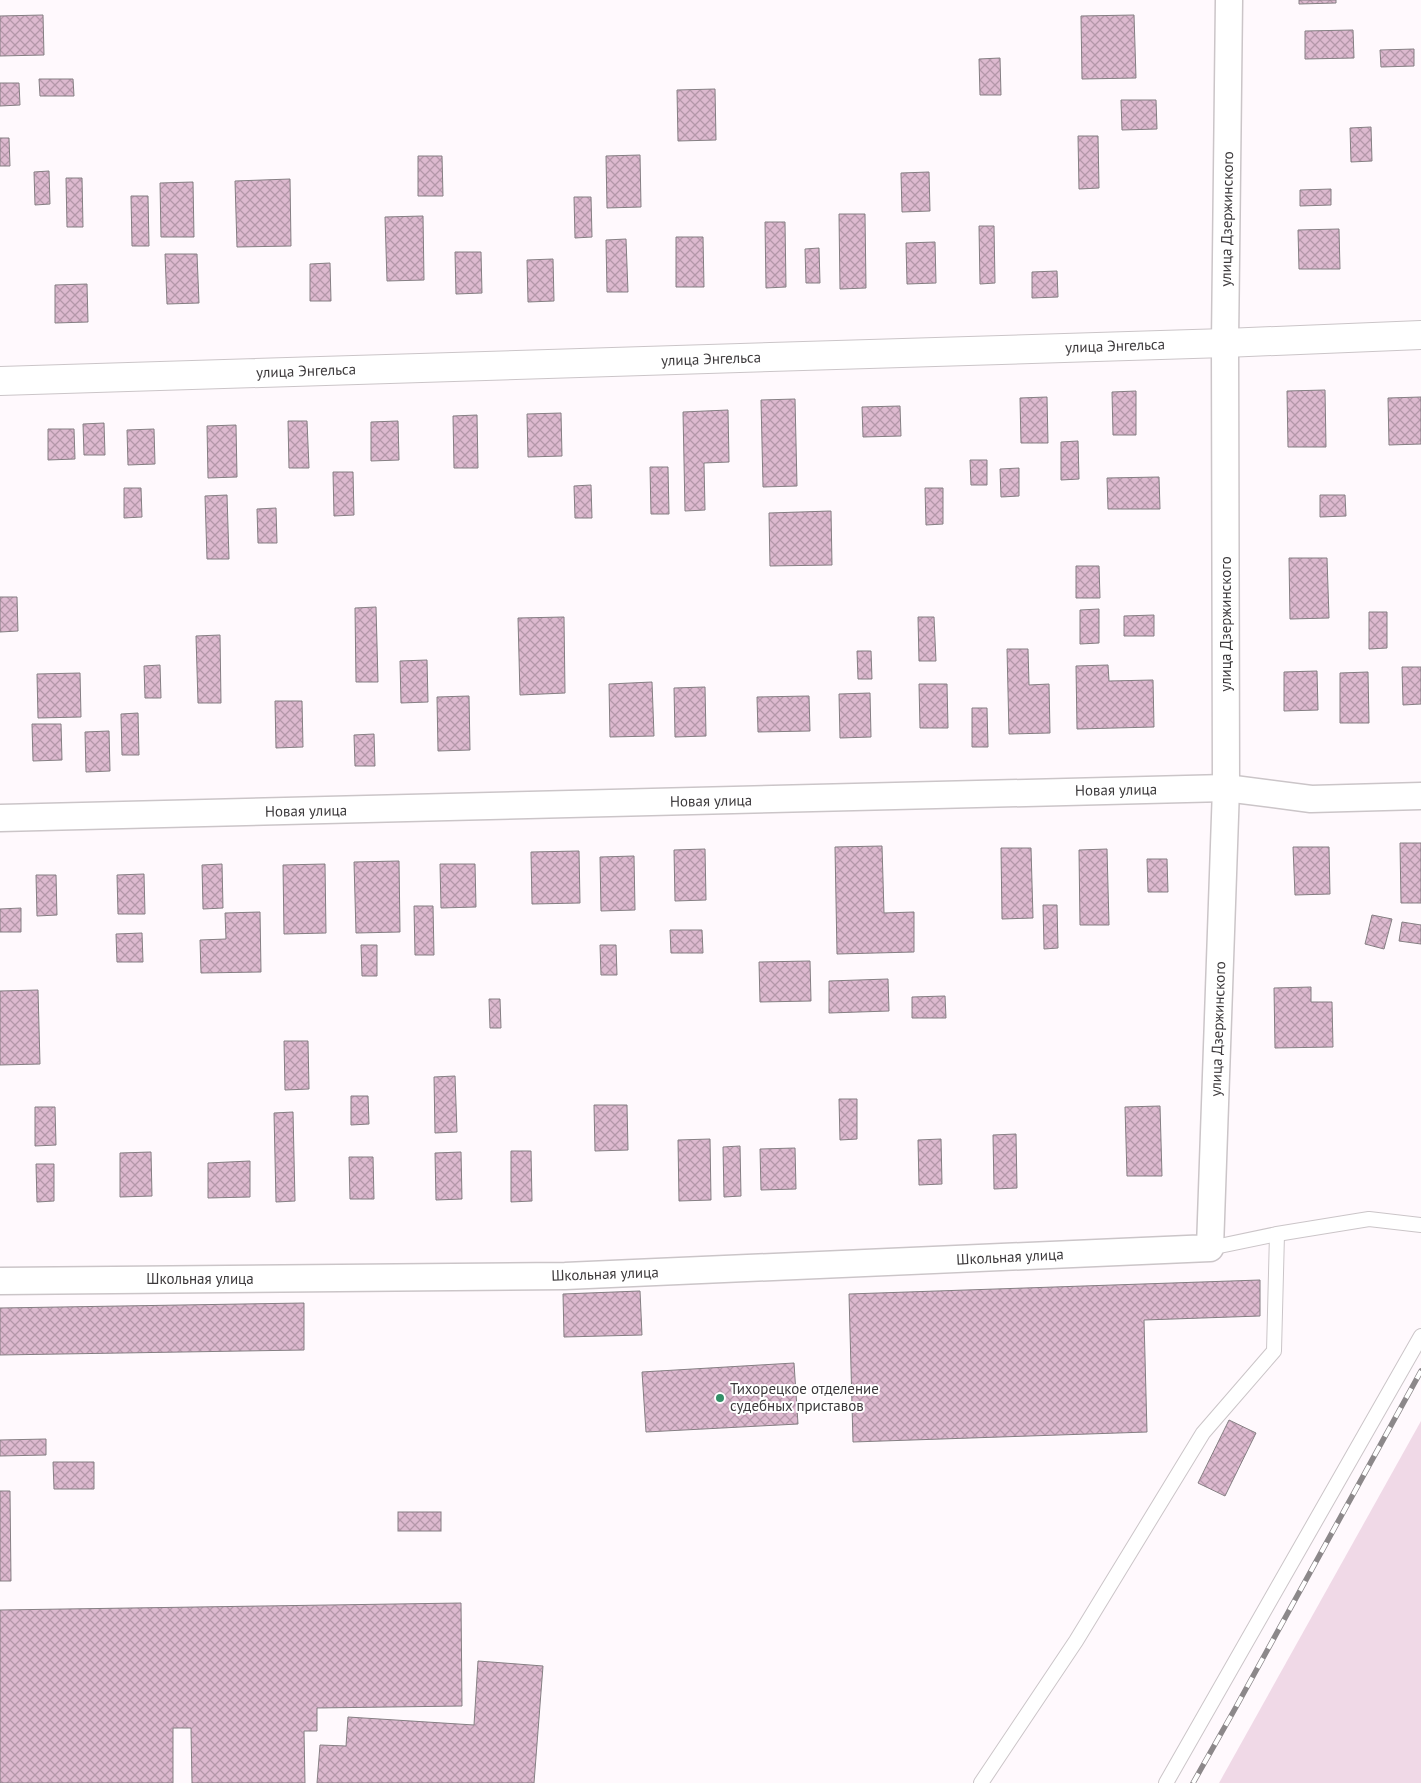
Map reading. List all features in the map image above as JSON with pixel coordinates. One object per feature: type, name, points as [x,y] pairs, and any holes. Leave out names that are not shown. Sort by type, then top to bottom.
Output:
[{"type":"main road","name":"улица Энгельса","points":[[0,381],[1225,343],[1421,334]]},
{"type":"street","name":"улица Дзержинского","points":[[1210,1248],[1226,788],[1225,343],[1229,0]]},
{"type":"street","name":"Новая улица","points":[[0,818],[1226,788],[1311,799],[1421,796]]},
{"type":"street","name":"Школьная улица","points":[[0,1281],[565,1276],[1210,1248]]},
{"type":"lane","points":[[1210,1248],[1369,1218],[1421,1225]]},
{"type":"lane","points":[[981,1783],[1076,1641],[1202,1432],[1274,1351],[1277,1234]]},
{"type":"lane","points":[[1166,1783],[1421,1336]]},
{"type":"shaded area","points":[[1421,1421],[1421,1783],[1219,1783]]},
{"type":"building","points":[[1299,0],[1336,0],[1336,3],[1299,4]]},
{"type":"building","points":[[43,15],[44,55],[0,56],[0,16]]},
{"type":"building","points":[[1134,15],[1136,78],[1082,79],[1081,16]]},
{"type":"building","points":[[1353,30],[1354,58],[1305,59],[1305,31]]},
{"type":"building","points":[[1414,49],[1414,66],[1381,67],[1380,50]]},
{"type":"building","points":[[1000,58],[1001,95],[980,95],[979,59]]},
{"type":"building","points":[[39,79],[73,79],[74,96],[40,96]]},
{"type":"building","points":[[0,83],[19,83],[20,105],[0,106]]},
{"type":"building","points":[[715,89],[716,140],[678,141],[677,90]]},
{"type":"building","points":[[1121,100],[1156,100],[1157,129],[1122,130]]},
{"type":"building","points":[[1371,127],[1372,161],[1351,162],[1350,128]]},
{"type":"building","points":[[1078,136],[1098,136],[1099,188],[1079,189]]},
{"type":"building","points":[[0,138],[9,138],[10,166],[0,166]]},
{"type":"building","points":[[640,155],[641,207],[607,208],[606,156]]},
{"type":"building","points":[[418,156],[442,156],[443,196],[418,196]]},
{"type":"building","points":[[49,171],[50,204],[35,205],[34,172]]},
{"type":"building","points":[[929,172],[930,211],[902,212],[901,173]]},
{"type":"building","points":[[66,178],[82,178],[83,227],[67,227]]},
{"type":"building","points":[[290,179],[291,246],[237,247],[235,181]]},
{"type":"building","points":[[193,182],[194,237],[161,237],[160,183]]},
{"type":"building","points":[[1331,189],[1331,205],[1300,206],[1300,190]]},
{"type":"building","points":[[131,196],[148,196],[149,246],[132,246]]},
{"type":"building","points":[[574,197],[591,197],[592,237],[575,238]]},
{"type":"building","points":[[839,214],[865,214],[866,288],[840,289]]},
{"type":"building","points":[[423,216],[424,280],[387,281],[385,217]]},
{"type":"building","points":[[765,222],[785,222],[786,287],[766,288]]},
{"type":"building","points":[[979,226],[994,226],[995,283],[980,284]]},
{"type":"building","points":[[1339,229],[1340,269],[1299,269],[1298,230]]},
{"type":"building","points":[[676,237],[703,237],[704,287],[676,287]]},
{"type":"building","points":[[626,239],[628,292],[607,292],[606,240]]},
{"type":"building","points":[[935,242],[936,283],[907,284],[906,243]]},
{"type":"building","points":[[819,248],[820,283],[806,283],[805,249]]},
{"type":"building","points":[[455,252],[481,252],[482,293],[456,294]]},
{"type":"building","points":[[165,254],[197,254],[199,303],[167,304]]},
{"type":"building","points":[[553,259],[554,301],[528,302],[527,260]]},
{"type":"building","points":[[330,263],[331,301],[310,301],[310,264]]},
{"type":"building","points":[[1057,271],[1058,297],[1032,298],[1032,272]]},
{"type":"building","points":[[87,284],[88,322],[55,323],[55,285]]},
{"type":"building","points":[[1325,390],[1326,447],[1288,447],[1287,391]]},
{"type":"building","points":[[1136,391],[1136,435],[1113,435],[1112,392]]},
{"type":"building","points":[[1047,397],[1048,443],[1021,443],[1020,398]]},
{"type":"building","points":[[1421,397],[1421,444],[1389,445],[1388,398]]},
{"type":"building","points":[[795,399],[797,486],[763,487],[761,400]]},
{"type":"building","points":[[900,406],[901,436],[863,437],[862,407]]},
{"type":"building","points":[[728,410],[729,462],[704,463],[705,510],[685,511],[683,412]]},
{"type":"building","points":[[561,413],[562,456],[528,457],[527,414]]},
{"type":"building","points":[[477,415],[478,468],[454,468],[453,416]]},
{"type":"building","points":[[288,421],[307,421],[309,468],[289,468]]},
{"type":"building","points":[[398,421],[399,460],[371,461],[371,422]]},
{"type":"building","points":[[104,423],[105,455],[84,455],[83,424]]},
{"type":"building","points":[[236,425],[237,477],[208,478],[207,426]]},
{"type":"building","points":[[48,429],[74,429],[75,459],[48,460]]},
{"type":"building","points":[[154,429],[155,464],[128,465],[127,430]]},
{"type":"building","points":[[1078,441],[1079,479],[1061,480],[1061,442]]},
{"type":"building","points":[[970,460],[987,460],[987,485],[971,485]]},
{"type":"building","points":[[650,467],[668,467],[669,514],[651,514]]},
{"type":"building","points":[[1019,468],[1019,496],[1001,497],[1000,469]]},
{"type":"building","points":[[333,472],[353,472],[354,515],[334,516]]},
{"type":"building","points":[[1159,477],[1160,509],[1108,509],[1107,478]]},
{"type":"building","points":[[591,485],[592,518],[575,518],[574,486]]},
{"type":"building","points":[[124,488],[141,488],[142,517],[124,518]]},
{"type":"building","points":[[925,488],[943,488],[943,524],[926,525]]},
{"type":"building","points":[[227,495],[229,559],[207,559],[205,496]]},
{"type":"building","points":[[1320,495],[1345,495],[1346,516],[1320,517]]},
{"type":"building","points":[[276,508],[277,543],[258,543],[257,509]]},
{"type":"building","points":[[831,511],[832,565],[770,566],[769,513]]},
{"type":"building","points":[[1289,558],[1327,558],[1329,618],[1290,619]]},
{"type":"building","points":[[1076,566],[1099,566],[1100,598],[1076,598]]},
{"type":"building","points":[[0,597],[17,597],[18,631],[0,632]]},
{"type":"building","points":[[376,607],[378,682],[356,682],[355,608]]},
{"type":"building","points":[[1099,609],[1099,643],[1080,644],[1080,610]]},
{"type":"building","points":[[1369,612],[1387,612],[1387,648],[1369,649]]},
{"type":"building","points":[[1154,615],[1154,636],[1124,636],[1124,616]]},
{"type":"building","points":[[564,617],[565,693],[520,695],[518,618]]},
{"type":"building","points":[[918,617],[934,617],[936,661],[919,661]]},
{"type":"building","points":[[220,635],[221,703],[198,703],[196,636]]},
{"type":"building","points":[[1007,649],[1028,649],[1029,685],[1049,684],[1050,733],[1009,734]]},
{"type":"building","points":[[857,651],[871,651],[872,679],[858,679]]},
{"type":"building","points":[[427,660],[428,702],[401,703],[400,661]]},
{"type":"building","points":[[160,665],[161,698],[145,698],[144,666]]},
{"type":"building","points":[[1108,665],[1109,681],[1153,680],[1154,727],[1077,729],[1076,666]]},
{"type":"building","points":[[1402,667],[1421,667],[1421,704],[1403,705]]},
{"type":"building","points":[[1317,671],[1318,710],[1284,711],[1284,672]]},
{"type":"building","points":[[1368,672],[1369,723],[1340,723],[1340,673]]},
{"type":"building","points":[[80,673],[81,717],[38,718],[37,674]]},
{"type":"building","points":[[652,682],[654,736],[610,737],[609,684]]},
{"type":"building","points":[[919,684],[947,684],[948,728],[920,728]]},
{"type":"building","points":[[705,687],[706,736],[675,737],[674,688]]},
{"type":"building","points":[[870,693],[871,737],[840,738],[839,694]]},
{"type":"building","points":[[469,696],[470,750],[438,751],[437,697]]},
{"type":"building","points":[[809,696],[810,731],[758,732],[757,697]]},
{"type":"building","points":[[275,701],[302,701],[303,747],[276,748]]},
{"type":"building","points":[[972,708],[987,708],[988,747],[972,747]]},
{"type":"building","points":[[138,713],[139,755],[122,755],[121,714]]},
{"type":"building","points":[[32,724],[61,724],[62,760],[33,761]]},
{"type":"building","points":[[109,731],[110,771],[86,772],[85,732]]},
{"type":"building","points":[[374,734],[375,766],[355,766],[354,735]]},
{"type":"building","points":[[1400,843],[1421,843],[1421,903],[1401,903]]},
{"type":"building","points":[[882,846],[884,913],[914,912],[914,952],[837,954],[835,847]]},
{"type":"building","points":[[1293,847],[1329,847],[1330,894],[1295,895]]},
{"type":"building","points":[[1001,848],[1031,848],[1033,918],[1002,919]]},
{"type":"building","points":[[705,849],[706,900],[675,901],[674,850]]},
{"type":"building","points":[[1107,849],[1109,925],[1080,925],[1079,850]]},
{"type":"building","points":[[579,851],[580,903],[532,904],[531,852]]},
{"type":"building","points":[[634,856],[635,910],[601,911],[600,857]]},
{"type":"building","points":[[1147,859],[1167,859],[1168,892],[1148,892]]},
{"type":"building","points":[[399,861],[400,932],[356,933],[354,862]]},
{"type":"building","points":[[222,864],[223,908],[203,909],[202,865]]},
{"type":"building","points":[[325,864],[326,933],[284,934],[283,865]]},
{"type":"building","points":[[440,864],[475,864],[476,907],[441,908]]},
{"type":"building","points":[[144,874],[145,914],[118,914],[117,875]]},
{"type":"building","points":[[36,875],[56,875],[57,915],[37,916]]},
{"type":"building","points":[[1043,905],[1057,905],[1058,948],[1044,949]]},
{"type":"building","points":[[414,906],[433,906],[434,955],[415,955]]},
{"type":"building","points":[[21,908],[21,932],[0,932],[0,909]]},
{"type":"building","points":[[260,912],[261,972],[201,973],[200,940],[226,939],[225,913]]},
{"type":"building","points":[[1372,915],[1392,919],[1384,949],[1365,944]]},
{"type":"building","points":[[1402,922],[1421,925],[1421,944],[1399,941]]},
{"type":"building","points":[[670,930],[702,930],[703,953],[671,953]]},
{"type":"building","points":[[142,933],[143,962],[117,962],[116,934]]},
{"type":"building","points":[[361,945],[377,945],[377,976],[362,976]]},
{"type":"building","points":[[600,945],[616,945],[617,975],[601,975]]},
{"type":"building","points":[[810,961],[811,1001],[760,1002],[759,962]]},
{"type":"building","points":[[888,979],[889,1011],[829,1013],[829,981]]},
{"type":"building","points":[[1311,987],[1311,1002],[1332,1002],[1333,1047],[1275,1048],[1274,988]]},
{"type":"building","points":[[38,990],[40,1064],[0,1065],[0,991]]},
{"type":"building","points":[[945,996],[946,1018],[912,1018],[912,997]]},
{"type":"building","points":[[489,999],[500,999],[501,1028],[490,1028]]},
{"type":"building","points":[[284,1041],[308,1041],[309,1089],[285,1090]]},
{"type":"building","points":[[455,1076],[457,1132],[435,1133],[434,1077]]},
{"type":"building","points":[[351,1096],[368,1096],[369,1124],[351,1125]]},
{"type":"building","points":[[839,1099],[857,1099],[857,1139],[840,1140]]},
{"type":"building","points":[[594,1105],[627,1105],[628,1150],[595,1151]]},
{"type":"building","points":[[1160,1106],[1162,1176],[1127,1176],[1125,1107]]},
{"type":"building","points":[[35,1107],[55,1107],[56,1145],[35,1146]]},
{"type":"building","points":[[293,1112],[295,1201],[276,1202],[274,1113]]},
{"type":"building","points":[[1016,1134],[1017,1188],[994,1189],[993,1135]]},
{"type":"building","points":[[710,1139],[711,1200],[679,1201],[678,1140]]},
{"type":"building","points":[[941,1139],[942,1184],[919,1185],[918,1140]]},
{"type":"building","points":[[740,1146],[741,1196],[724,1197],[723,1147]]},
{"type":"building","points":[[795,1148],[796,1189],[761,1190],[760,1149]]},
{"type":"building","points":[[511,1151],[531,1151],[532,1201],[511,1202]]},
{"type":"building","points":[[151,1152],[152,1196],[120,1197],[120,1153]]},
{"type":"building","points":[[461,1152],[462,1199],[436,1200],[435,1153]]},
{"type":"building","points":[[349,1157],[373,1157],[374,1199],[350,1199]]},
{"type":"building","points":[[250,1161],[250,1197],[208,1198],[208,1163]]},
{"type":"building","points":[[36,1164],[54,1164],[54,1201],[37,1202]]},
{"type":"building","points":[[1260,1280],[1260,1316],[1144,1320],[1147,1432],[853,1442],[849,1294]]},
{"type":"building","points":[[640,1291],[642,1335],[564,1337],[563,1294]]},
{"type":"building","points":[[304,1303],[304,1350],[0,1355],[0,1308]]},
{"type":"building","name":"Тихорецкое отделение судебных приставов","points":[[794,1363],[798,1424],[646,1432],[642,1372]]},
{"type":"building","points":[[1229,1420],[1256,1433],[1225,1496],[1198,1483]]},
{"type":"building","points":[[46,1439],[46,1455],[0,1456],[0,1440]]},
{"type":"building","points":[[53,1462],[94,1462],[94,1489],[54,1489]]},
{"type":"building","points":[[0,1491],[10,1491],[11,1581],[0,1581]]},
{"type":"building","points":[[398,1512],[441,1512],[441,1531],[398,1531]]},
{"type":"building","points":[[461,1603],[462,1706],[317,1708],[317,1731],[304,1731],[305,1783],[192,1783],[191,1728],[173,1728],[173,1783],[0,1783],[0,1610]]},
{"type":"building","points":[[478,1661],[543,1666],[534,1783],[317,1783],[320,1745],[346,1746],[348,1717],[474,1725]]},
{"type":"railway","points":[[1193,1783],[1421,1371]]},
{"type":"place","name":"Тихорецкое отделение судебных приставов","points":[[720,1398]]}]
